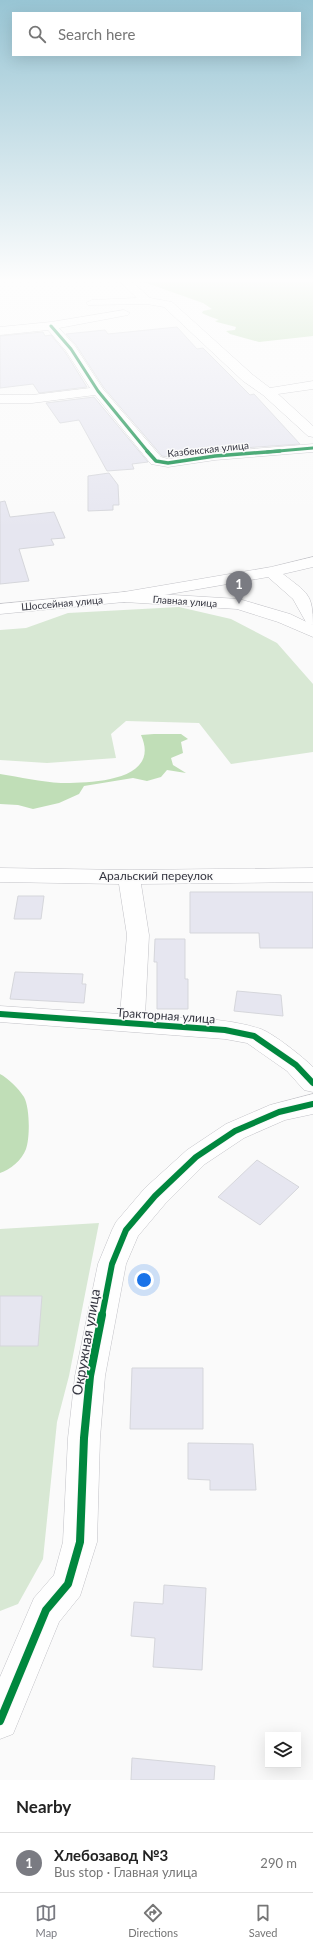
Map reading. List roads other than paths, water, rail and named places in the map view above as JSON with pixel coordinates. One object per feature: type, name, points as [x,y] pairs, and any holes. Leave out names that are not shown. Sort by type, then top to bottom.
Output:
[{"type":"street","name":"Казбекская улица","points":[[79,362],[98,391],[156,461],[168,462],[215,456],[313,448]]},
{"type":"street","points":[[231,362],[248,378],[268,392],[313,432]]},
{"type":"street","points":[[268,392],[313,385]]},
{"type":"street","points":[[0,399],[32,399],[98,391]]},
{"type":"street","points":[[124,597],[271,572],[313,562]]},
{"type":"street","points":[[271,572],[300,596],[313,620]]},
{"type":"street","name":"Шоссейная улица","points":[[0,609],[124,597]]},
{"type":"street","name":"Главная улица","points":[[124,597],[239,604],[284,618],[313,632]]},
{"type":"street","name":"Аральский переулок","points":[[0,875],[129,877],[313,875]]},
{"type":"street","points":[[129,877],[138,935],[132,1022]]},
{"type":"street","name":"Тракторная улица","points":[[0,1014],[87,1021],[132,1022],[148,1025],[225,1030],[254,1036],[296,1065],[313,1083]]},
{"type":"street","name":"Окружная улица","points":[[0,1721],[46,1610],[68,1584],[80,1542],[84,1438],[90,1376],[112,1264],[126,1230],[155,1196],[196,1157],[235,1131],[279,1112],[313,1104]]},
{"type":"place","name":"Хлебозавод №3","points":[[239,604]]}]
